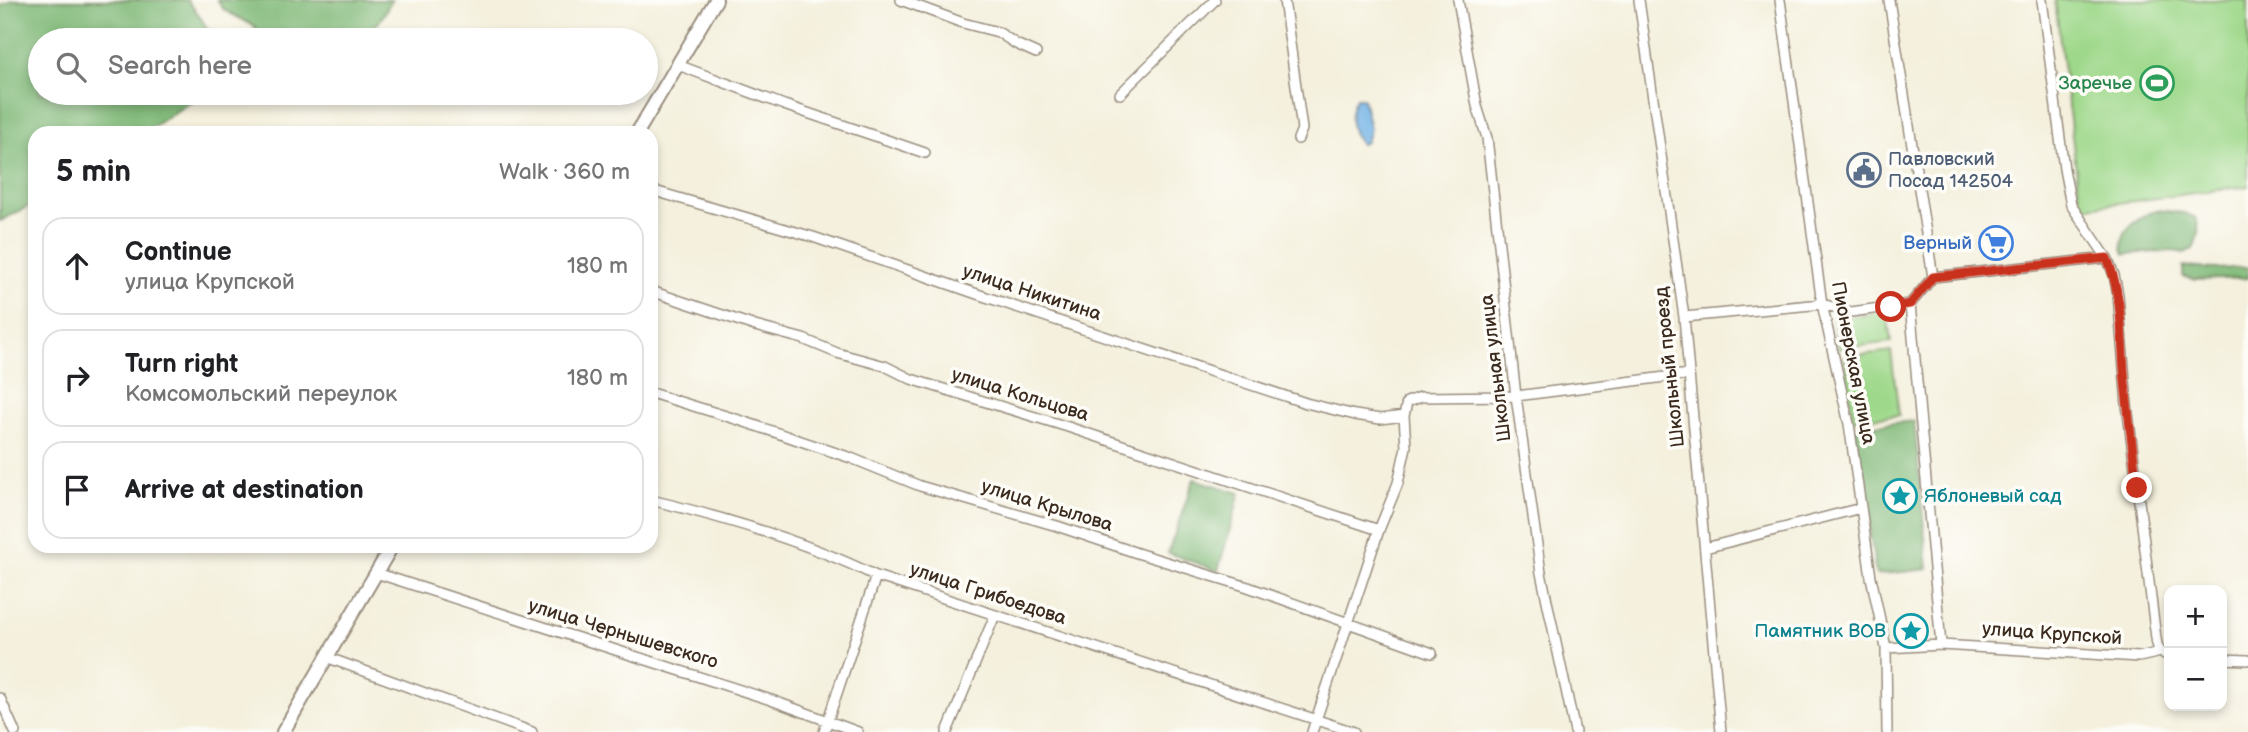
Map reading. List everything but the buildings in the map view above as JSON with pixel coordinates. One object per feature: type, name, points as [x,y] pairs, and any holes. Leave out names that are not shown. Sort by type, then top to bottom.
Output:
[{"type":"street","points":[[658,98],[716,0]]},
{"type":"street","points":[[901,0],[963,23],[998,32],[1036,53]]},
{"type":"street","points":[[1120,94],[1215,0]]},
{"type":"street","points":[[1284,0],[1303,129],[1298,139]]},
{"type":"street","name":"Школьная улица","points":[[1458,0],[1477,106],[1487,138],[1516,396],[1541,573],[1575,732]]},
{"type":"street","name":"Школьный проезд","points":[[1639,0],[1684,317],[1721,732]]},
{"type":"street","name":"Пионерская улица","points":[[1780,0],[1822,304],[1849,424],[1871,577],[1886,648],[1887,732]]},
{"type":"street","points":[[1889,0],[1933,277]]},
{"type":"street","points":[[2042,0],[2071,205],[2107,258],[2118,295],[2127,405],[2162,652]]},
{"type":"street","points":[[678,65],[784,105],[925,153]]},
{"type":"street","points":[[641,126],[654,105]]},
{"type":"street","name":"улица Никитина","points":[[658,192],[813,237],[1306,403],[1380,419],[1404,416]]},
{"type":"street","points":[[1684,317],[1822,304],[1851,312],[1910,304],[1933,277],[2107,258]]},
{"type":"street","name":"улица Кольцова","points":[[658,293],[803,339],[837,353],[885,366],[933,386],[1068,427],[1378,530]]},
{"type":"street","points":[[1910,304],[1941,645]]},
{"type":"street","points":[[1312,732],[1378,530],[1398,483],[1406,447],[1404,416],[1407,402],[1421,397],[1516,396],[1689,374]]},
{"type":"street","name":"улица Крылова","points":[[658,395],[851,458],[920,486],[1248,587],[1432,653]]},
{"type":"street","name":"улица Грибоедова","points":[[658,502],[694,510],[789,541],[876,576],[1354,732]]},
{"type":"street","points":[[1705,548],[1861,508]]},
{"type":"street","points":[[284,732],[388,553]]},
{"type":"street","name":"улица Чернышевского","points":[[376,573],[536,626],[645,658],[858,732]]},
{"type":"street","points":[[824,732],[876,576]]},
{"type":"street","points":[[947,732],[995,615]]},
{"type":"street","name":"улица Крупской","points":[[1886,648],[1941,645],[2139,657],[2162,652]]},
{"type":"street","points":[[326,657],[532,732]]},
{"type":"street","points":[[2227,659],[2248,660]]},
{"type":"street","points":[[0,698],[15,732]]},
{"type":"green space","points":[[12,0],[187,0],[207,28],[28,28],[28,105],[186,105],[154,126],[28,126],[28,207],[0,221],[0,6]]},
{"type":"green space","points":[[217,0],[392,0],[379,22],[371,28],[256,28],[224,10]]},
{"type":"green space","name":"Заречье","points":[[2055,0],[2248,0],[2248,186],[2081,208]]},
{"type":"green space","points":[[2156,210],[2195,217],[2198,233],[2193,249],[2184,253],[2174,251],[2125,254],[2125,232],[2142,217]]},
{"type":"green space","points":[[2183,267],[2248,267],[2248,278],[2194,280],[2183,276]]},
{"type":"green space","points":[[1887,312],[1891,342],[1838,349],[1833,319]]},
{"type":"green space","points":[[1891,351],[1899,415],[1853,420],[1844,357]]},
{"type":"green space","points":[[1914,421],[1928,569],[1876,575],[1855,427]]},
{"type":"green space","points":[[1194,479],[1240,493],[1218,571],[1168,553]]},
{"type":"water","points":[[1356,98],[1363,98],[1370,129],[1366,142],[1361,144],[1351,122]]},
{"type":"place","name":"Заречье","points":[[2157,83]]},
{"type":"place","name":"Павловский Посад 142504","points":[[1864,170]]},
{"type":"place","name":"Верный","points":[[1996,243]]},
{"type":"place","name":"Яблоневый сад","points":[[1900,496]]},
{"type":"place","name":"Памятник ВОВ","points":[[1911,631]]},
{"type":"route","points":[[1891,307],[1910,304],[1933,277],[2107,258],[2118,295],[2137,488]]}]
